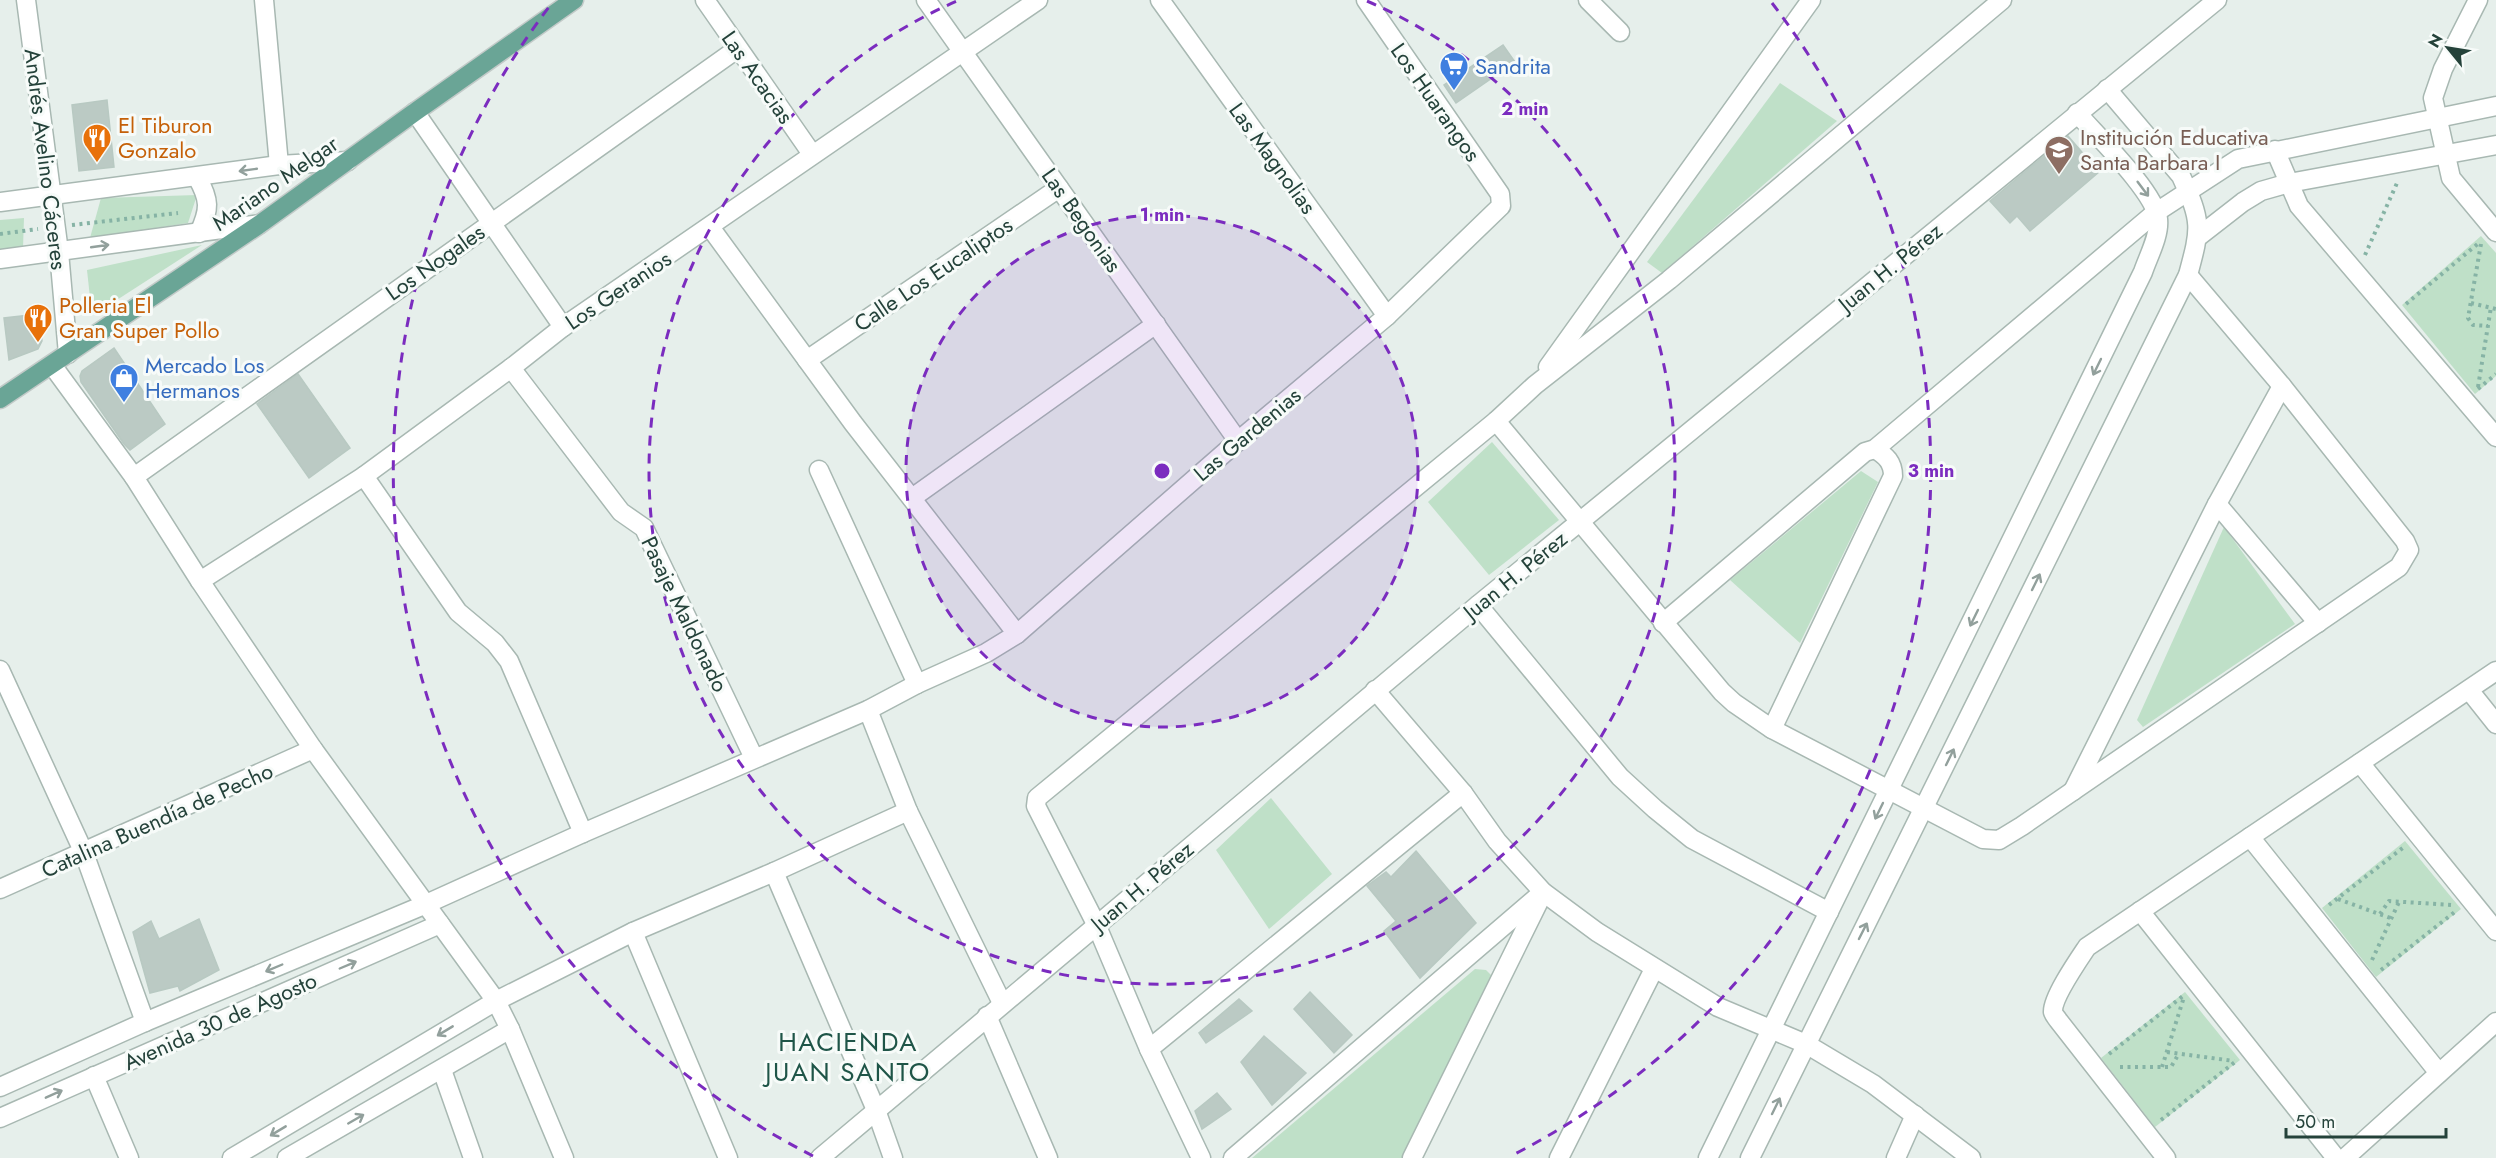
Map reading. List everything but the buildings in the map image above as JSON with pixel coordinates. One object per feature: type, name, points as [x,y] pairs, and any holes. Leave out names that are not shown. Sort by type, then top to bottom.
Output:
[{"type":"main road","name":"Mariano Melgar","points":[[0,399],[260,224],[574,0]]},
{"type":"street","name":"Andrés Avelino Cáceres","points":[[26,0],[59,252],[68,354]]},
{"type":"street","points":[[264,0],[279,165]]},
{"type":"street","name":"Las Acacias","points":[[705,0],[812,154]]},
{"type":"street","name":"Las Begonias","points":[[926,0],[1238,441]]},
{"type":"street","name":"Los Geranios","points":[[200,581],[364,476],[563,327],[1038,0]]},
{"type":"street","name":"Las Magnolias","points":[[1160,0],[1387,316]]},
{"type":"street","name":"Los Huarangos","points":[[1366,0],[1500,194],[1501,206]]},
{"type":"street","points":[[1588,0],[1620,32]]},
{"type":"street","points":[[1535,385],[1810,0]]},
{"type":"street","points":[[1201,1158],[1149,1049],[1096,924],[1036,806],[1037,798],[1496,421],[1535,385],[1669,280],[2002,0]]},
{"type":"street","name":"Juan H. Pérez","points":[[820,1158],[1478,605],[2217,0]]},
{"type":"street","points":[[2478,0],[2443,69],[2433,98],[2451,177],[2496,232]]},
{"type":"street","name":"Los Nogales","points":[[134,477],[737,49]]},
{"type":"street","points":[[1750,1158],[2188,275],[2199,237],[2197,212],[2189,192],[2181,176],[2107,89]]},
{"type":"street","points":[[1663,622],[1865,452],[1875,449],[2156,213],[2238,159],[2496,106]]},
{"type":"street","points":[[415,112],[563,327]]},
{"type":"street","points":[[1708,1158],[2143,272],[2155,239],[2158,219],[2147,193],[2077,113]]},
{"type":"street","points":[[2199,237],[2243,202],[2261,191],[2289,183],[2496,145]]},
{"type":"street","points":[[2275,150],[2300,206],[2496,437]]},
{"type":"street","points":[[0,202],[279,165],[348,161]]},
{"type":"street","points":[[197,177],[206,196],[208,210],[199,233]]},
{"type":"street","name":"Calle Los Eucaliptos","points":[[807,360],[1059,188]]},
{"type":"street","name":"Las Gardenias","points":[[754,758],[868,710],[917,684],[986,653],[1017,634],[1238,441],[1387,316],[1501,206]]},
{"type":"street","points":[[0,259],[260,224]]},
{"type":"street","points":[[710,227],[807,360],[1017,634]]},
{"type":"street","points":[[1496,421],[1722,692],[1743,710],[1772,729],[1983,838],[1999,840],[2399,567],[2409,550],[2405,541],[2282,386],[2188,275]]},
{"type":"street","points":[[912,498],[1156,324]]},
{"type":"street","points":[[52,365],[134,477],[200,581],[313,749],[495,1001],[510,1029],[564,1158]]},
{"type":"street","name":"Pasaje Maldonado","points":[[511,368],[621,512],[644,528],[754,758]]},
{"type":"street","points":[[2072,792],[2217,504],[2282,386]]},
{"type":"street","points":[[1772,729],[1893,476],[1893,466],[1886,456],[1875,449]]},
{"type":"street","points":[[819,470],[917,684]]},
{"type":"street","points":[[364,476],[458,612],[495,643],[509,661],[583,833]]},
{"type":"street","points":[[2217,504],[2318,623]]},
{"type":"street","points":[[1478,605],[1620,777],[1655,809],[1692,839],[1829,912]]},
{"type":"street","points":[[0,670],[4,690],[84,853],[145,1022]]},
{"type":"street","points":[[2166,1158],[2053,1012],[2069,973],[2087,947],[2496,671]]},
{"type":"street","points":[[1376,690],[1463,793],[1497,841],[1543,892],[1597,932],[1718,1007],[1806,1044],[1872,1084],[1971,1158]]},
{"type":"street","points":[[2469,690],[2496,724]]},
{"type":"street","points":[[868,710],[908,811],[1002,1003]]},
{"type":"street","name":"Catalina Buendía de Pecho","points":[[0,889],[313,749]]},
{"type":"street","name":"Avenida 30 de Agosto","points":[[0,1087],[145,1022],[424,904],[754,758]]},
{"type":"street","points":[[2360,763],[2496,931]]},
{"type":"street","points":[[1149,1049],[1463,793]]},
{"type":"street","points":[[232,1158],[495,1001],[633,932],[774,872],[908,811]]},
{"type":"street","points":[[2250,837],[2439,1073]]},
{"type":"street","points":[[774,872],[876,1110],[893,1158]]},
{"type":"street","points":[[1233,1158],[1543,892]]},
{"type":"street","points":[[1412,1158],[1543,892]]},
{"type":"street","points":[[2140,911],[2336,1158]]},
{"type":"street","name":"Avenida 30 de Agosto","points":[[0,1118],[440,924]]},
{"type":"street","points":[[633,932],[728,1158]]},
{"type":"street","points":[[1559,1158],[1654,969]]},
{"type":"street","points":[[987,1016],[1048,1158]]},
{"type":"street","points":[[2345,1158],[2496,1022]]},
{"type":"street","points":[[287,1158],[314,1151],[510,1029]]},
{"type":"street","points":[[442,1070],[473,1158]]},
{"type":"street","points":[[94,1076],[129,1158]]},
{"type":"street","points":[[1896,1158],[1915,1115]]},
{"type":"path","points":[[2364,256],[2400,176]]},
{"type":"path","points":[[0,234],[208,210]]},
{"type":"path","points":[[2405,304],[2481,241],[2468,318],[2473,325],[2488,326]]},
{"type":"path","points":[[2471,303],[2496,309]]},
{"type":"path","points":[[2491,307],[2477,390],[2496,374]]},
{"type":"path","points":[[2326,908],[2405,846]]},
{"type":"path","points":[[2337,899],[2393,919]]},
{"type":"path","points":[[2380,914],[2389,902],[2451,905]]},
{"type":"path","points":[[2371,963],[2399,902]]},
{"type":"path","points":[[2378,973],[2456,911]]},
{"type":"path","points":[[2106,1057],[2184,996],[2162,1067]]},
{"type":"path","points":[[2158,1122],[2236,1061],[2167,1052]]},
{"type":"path","points":[[2114,1067],[2171,1068],[2178,1055]]},
{"type":"green space","points":[[1780,83],[1837,121],[1662,273],[1647,262]]},
{"type":"green space","points":[[197,195],[188,223],[90,238],[101,198]]},
{"type":"green space","points":[[24,218],[23,248],[0,251],[0,220]]},
{"type":"green space","points":[[2481,236],[2496,253],[2496,376],[2475,394],[2402,305]]},
{"type":"green space","points":[[202,245],[92,316],[87,270]]},
{"type":"green space","points":[[1492,442],[1559,520],[1489,575],[1428,502]]},
{"type":"green space","points":[[1861,471],[1878,482],[1800,643],[1730,580]]},
{"type":"green space","points":[[2224,527],[2295,624],[2143,727],[2137,720]]},
{"type":"green space","points":[[1271,798],[1332,874],[1269,929],[1216,850]]},
{"type":"green space","points":[[2405,841],[2461,909],[2376,977],[2322,908]]},
{"type":"green space","points":[[1475,969],[1486,970],[1494,978],[1404,1158],[1252,1158]]},
{"type":"green space","points":[[2185,992],[2240,1060],[2155,1127],[2101,1058]]},
{"type":"place","name":"Sandrita","points":[[1454,92]]},
{"type":"place","name":"El Tiburon Gonzalo","points":[[97,164]]},
{"type":"place","name":"Institución Educativa Santa Barbara I","points":[[2059,176]]},
{"type":"place","name":"Polleria El Gran Super Pollo","points":[[38,344]]},
{"type":"place","name":"Mercado Los Hermanos","points":[[124,404]]},
{"type":"district","name":"HACIENDA JUAN SANTO","points":[[848,1057]]}]
